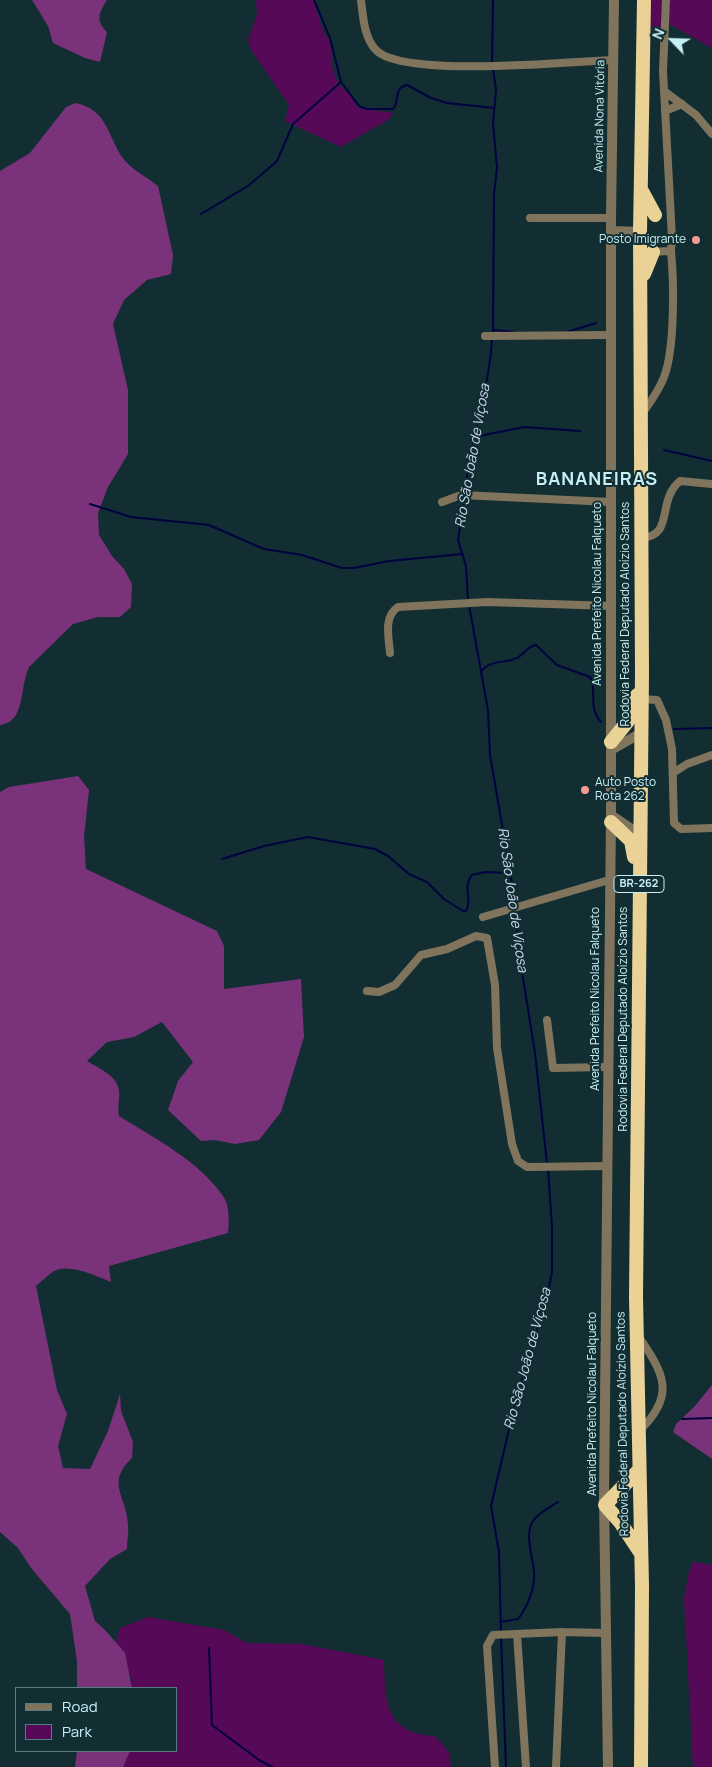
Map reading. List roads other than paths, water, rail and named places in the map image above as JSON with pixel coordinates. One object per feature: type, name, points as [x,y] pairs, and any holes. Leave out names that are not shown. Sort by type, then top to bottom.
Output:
[{"type":"highway","name":"Rodovia Federal Deputado Aloízio Santos","points":[[641,1767],[640,1430],[636,1334],[640,1048],[639,834],[642,673],[640,292],[646,252],[640,232],[644,0]]},
{"type":"highway","points":[[640,185],[655,215]]},
{"type":"highway","points":[[611,746],[628,722],[642,673]]},
{"type":"highway","points":[[611,819],[631,841],[639,890]]},
{"type":"highway","points":[[640,1470],[604,1505],[620,1522],[640,1552]]},
{"type":"street","points":[[360,0],[367,35],[375,50],[386,58],[439,67],[613,60]]},
{"type":"street","name":"Avenida Nona Vitória","points":[[611,231],[614,0]]},
{"type":"street","points":[[641,415],[664,377],[668,361],[674,280],[664,91],[666,0]]},
{"type":"street","points":[[664,91],[682,104],[712,134]]},
{"type":"street","points":[[665,111],[682,104]]},
{"type":"street","points":[[640,216],[672,215]]},
{"type":"street","points":[[530,218],[611,218]]},
{"type":"street","points":[[611,231],[640,232]]},
{"type":"street","name":"Avenida Prefeito Nicolau Falqueto","points":[[608,1767],[604,1505],[611,819],[611,231]]},
{"type":"street","points":[[646,252],[671,251]]},
{"type":"street","points":[[488,336],[611,335]]},
{"type":"street","points":[[641,538],[651,538],[660,531],[668,498],[674,486],[680,481],[712,484]]},
{"type":"street","points":[[442,502],[461,494],[611,502]]},
{"type":"street","points":[[390,654],[388,618],[398,606],[530,602],[612,606]]},
{"type":"street","points":[[641,699],[652,698],[661,705],[672,749],[672,819],[674,823],[680,829],[712,828]]},
{"type":"street","points":[[611,746],[641,733]]},
{"type":"street","points":[[673,773],[692,762],[712,755]]},
{"type":"street","points":[[611,819],[639,834]]},
{"type":"street","points":[[483,917],[609,880]]},
{"type":"street","points":[[367,991],[379,992],[396,985],[421,956],[447,949],[476,936],[487,938],[495,985],[496,1048],[512,1144],[521,1164],[527,1167],[608,1166]]},
{"type":"street","points":[[547,1020],[553,1068],[607,1067]]},
{"type":"street","points":[[636,1334],[655,1360],[665,1384],[660,1402],[640,1430]]},
{"type":"street","points":[[495,1767],[487,1646],[493,1635],[562,1632],[605,1633]]},
{"type":"street","points":[[556,1767],[562,1632]]},
{"type":"street","points":[[517,1634],[526,1767]]},
{"type":"waterway","points":[[314,0],[330,38],[341,82],[359,106],[367,109],[393,109],[398,92],[407,85],[431,98],[447,103],[494,108]]},
{"type":"waterway","name":"Rio São João de Viçosa","points":[[492,63],[493,0]]},
{"type":"waterway","name":"Rio São João de Viçosa","points":[[493,68],[496,90],[493,123],[497,168],[494,195],[493,332]]},
{"type":"waterway","points":[[201,214],[248,186],[277,161],[293,124],[341,82]]},
{"type":"waterway","points":[[567,332],[596,323]]},
{"type":"waterway","points":[[493,330],[515,332]]},
{"type":"waterway","name":"Rio São João de Viçosa","points":[[465,492],[471,453],[488,376],[492,337]]},
{"type":"waterway","points":[[474,437],[524,427],[580,431]]},
{"type":"waterway","points":[[664,450],[712,461]]},
{"type":"waterway","name":"Rio São João de Viçosa","points":[[465,497],[458,540],[466,566],[468,600]]},
{"type":"waterway","points":[[90,504],[131,517],[209,525],[264,549],[302,555],[342,568],[354,568],[389,561],[463,554]]},
{"type":"waterway","name":"Rio São João de Viçosa","points":[[469,605],[488,710],[490,755],[516,906]]},
{"type":"waterway","points":[[481,672],[493,663],[517,658],[531,646],[536,645],[557,665],[590,677],[593,689],[594,710],[601,722]]},
{"type":"waterway","points":[[674,729],[712,728]]},
{"type":"waterway","points":[[222,859],[264,846],[308,837],[375,849],[388,856],[409,874],[427,882],[444,899],[463,911],[466,911],[468,906],[468,884],[472,875],[485,872],[510,873]]},
{"type":"waterway","name":"Rio São João de Viçosa","points":[[516,911],[519,953],[535,1053],[547,1164]]},
{"type":"waterway","name":"Rio São João de Viçosa","points":[[501,1632],[499,1552],[491,1506],[515,1404],[548,1293],[552,1272],[552,1227],[548,1168]]},
{"type":"waterway","points":[[682,1419],[712,1418]]},
{"type":"waterway","points":[[500,1622],[518,1619],[528,1603],[534,1578],[529,1539],[530,1526],[538,1515],[558,1502]]},
{"type":"waterway","name":"Rio São João de Viçosa","points":[[501,1637],[506,1767]]},
{"type":"waterway","points":[[209,1648],[212,1725],[259,1760],[272,1767]]},
{"type":"place","name":"Posto Imigrante","points":[[696,240]]},
{"type":"place","name":"Auto Posto Rota 262","points":[[585,790]]},
{"type":"district","name":"BANANEIRAS","points":[[597,480]]}]
